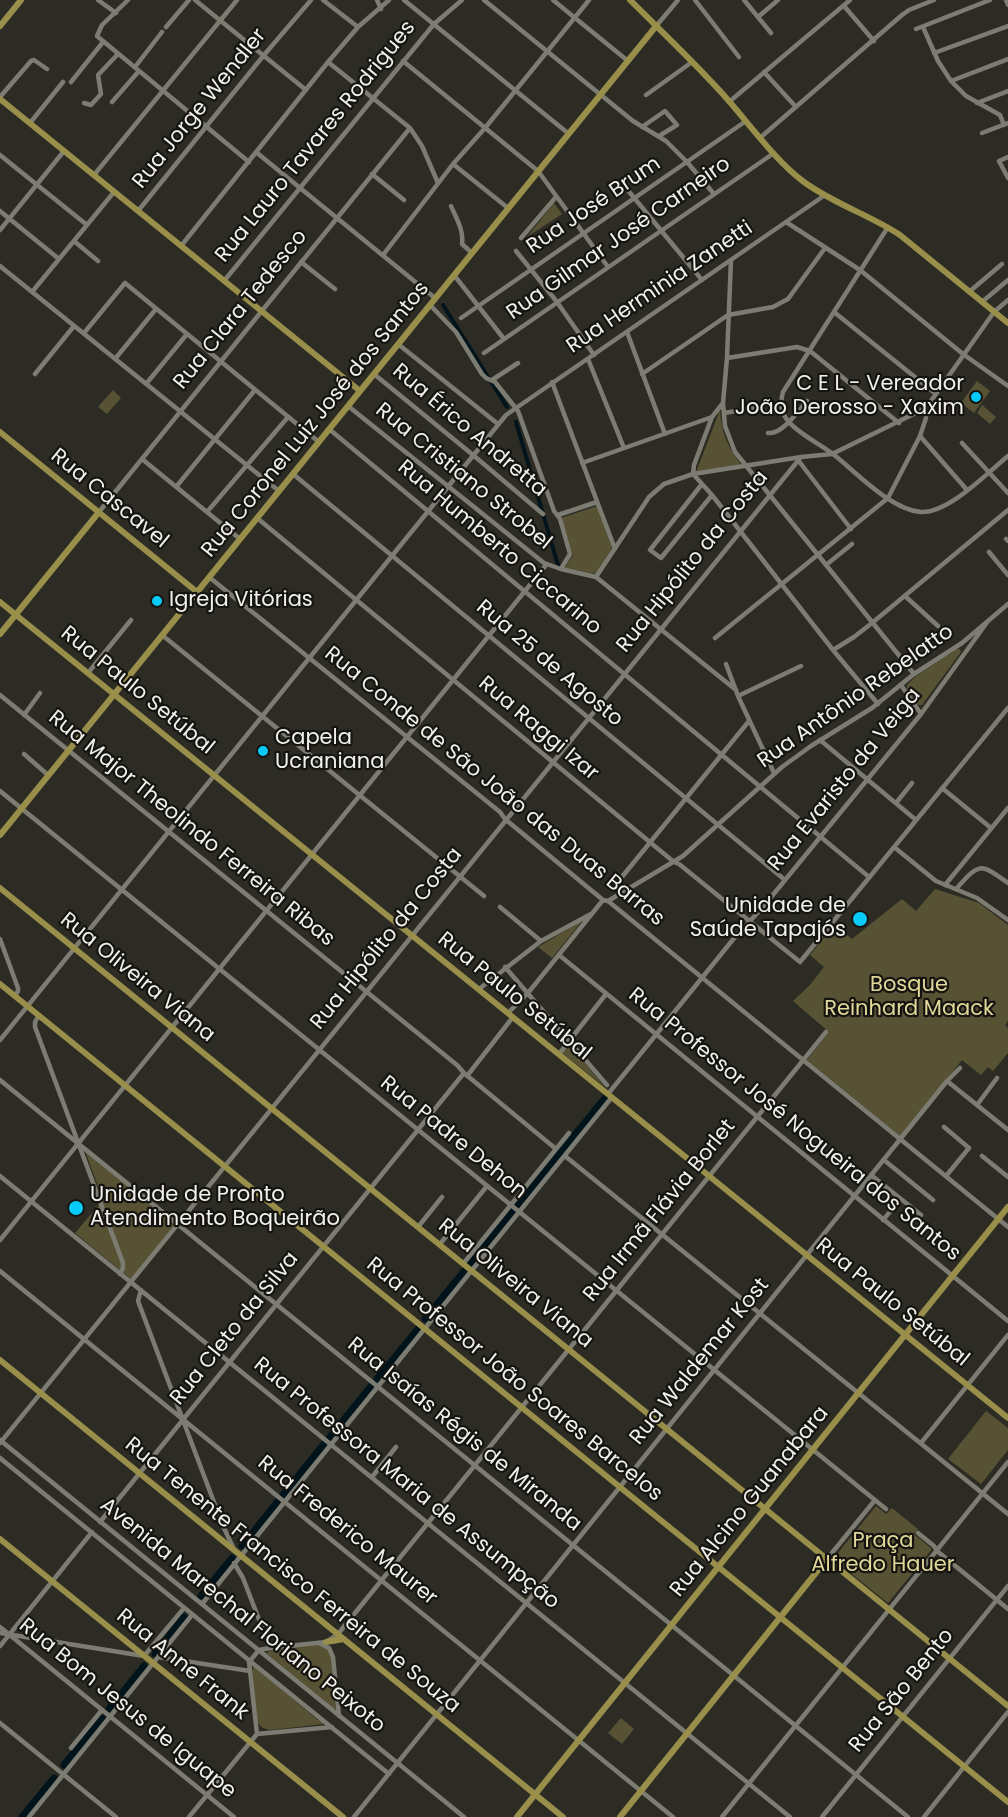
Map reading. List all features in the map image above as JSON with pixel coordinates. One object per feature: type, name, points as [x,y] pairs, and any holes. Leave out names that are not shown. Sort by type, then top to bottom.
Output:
[{"type":"main road","points":[[0,26],[21,0]]},
{"type":"main road","points":[[630,0],[692,62],[793,173],[825,195],[888,227],[1008,323]]},
{"type":"main road","name":"Rua Coronel Luiz José dos Santos","points":[[0,835],[657,26]]},
{"type":"main road","name":"Rua Cristiano Strobel","points":[[0,98],[360,391]]},
{"type":"main road","name":"Rua Cascavel","points":[[0,432],[197,592]]},
{"type":"main road","points":[[0,634],[99,512]]},
{"type":"main road","name":"Rua Paulo Setúbal","points":[[0,602],[1008,1418]]},
{"type":"main road","name":"Rua Oliveira Viana","points":[[0,888],[1008,1706]]},
{"type":"main road","name":"Rua Professor João Soares Barcelos","points":[[0,984],[1008,1802]]},
{"type":"main road","name":"Rua Alcino Guanabara","points":[[517,1817],[1008,1207]]},
{"type":"main road","name":"Rua Tenente Francisco Ferreira de Souza","points":[[0,1360],[563,1817]]},
{"type":"main road","name":"Rua Anne Frank","points":[[0,1539],[343,1817]]},
{"type":"main road","points":[[620,1817],[827,1559]]},
{"type":"main road","points":[[322,1643],[344,1639]]},
{"type":"street","points":[[98,0],[116,13]]},
{"type":"street","points":[[128,0],[102,25],[97,36],[249,162]]},
{"type":"street","points":[[166,27],[189,0]]},
{"type":"street","points":[[195,0],[306,90]]},
{"type":"street","points":[[94,175],[237,0]]},
{"type":"street","name":"Rua Jorge Wendler","points":[[138,211],[311,0]]},
{"type":"street","points":[[323,0],[358,27]]},
{"type":"street","points":[[377,0],[381,9]]},
{"type":"street","points":[[181,246],[328,62],[358,27],[389,0]]},
{"type":"street","points":[[404,0],[569,134]]},
{"type":"street","name":"Rua Lauro Tavares Rodrigues","points":[[224,281],[434,24],[462,0]]},
{"type":"street","points":[[484,0],[600,95],[642,127],[666,141],[714,194]]},
{"type":"street","points":[[553,0],[628,61]]},
{"type":"street","points":[[383,255],[453,164],[589,0]]},
{"type":"street","points":[[657,26],[678,0]]},
{"type":"street","points":[[695,0],[739,57]]},
{"type":"street","points":[[744,0],[771,33]]},
{"type":"street","points":[[758,17],[778,0]]},
{"type":"street","points":[[729,102],[850,0]]},
{"type":"street","points":[[761,137],[909,10],[934,0]]},
{"type":"street","points":[[916,29],[990,0]]},
{"type":"street","points":[[1006,0],[1008,5]]},
{"type":"street","points":[[844,6],[874,41]]},
{"type":"street","points":[[934,53],[1008,26]]},
{"type":"street","points":[[923,27],[938,62],[951,81],[960,91],[977,103],[1000,115],[1006,124],[982,134]]},
{"type":"street","points":[[112,102],[162,32]]},
{"type":"street","points":[[71,82],[104,42]]},
{"type":"street","points":[[938,62],[942,50]]},
{"type":"street","points":[[84,103],[92,105],[101,94],[98,75],[118,54]]},
{"type":"street","points":[[951,81],[1008,59]]},
{"type":"street","points":[[0,98],[31,60],[47,69]]},
{"type":"street","points":[[403,61],[538,171],[582,235],[608,267]]},
{"type":"street","points":[[328,62],[410,128],[422,146],[438,183]]},
{"type":"street","points":[[646,95],[692,62]]},
{"type":"street","points":[[764,72],[796,107]]},
{"type":"street","points":[[30,123],[63,82]]},
{"type":"street","points":[[977,103],[1008,91]]},
{"type":"street","points":[[986,99],[986,108]]},
{"type":"street","points":[[642,127],[665,111],[677,124],[659,136]]},
{"type":"street","name":"Rua José Brum","points":[[461,318],[746,121]]},
{"type":"street","name":"Rua Clara Tedesco","points":[[99,512],[410,128]]},
{"type":"street","points":[[0,230],[64,151]]},
{"type":"street","points":[[256,152],[435,298]]},
{"type":"street","name":"Rua Gilmar José Carneiro","points":[[484,353],[774,153]]},
{"type":"street","points":[[0,155],[87,225]]},
{"type":"street","points":[[1008,157],[999,161],[1008,178]]},
{"type":"street","points":[[453,164],[508,208]]},
{"type":"street","points":[[372,174],[404,200]]},
{"type":"street","points":[[621,182],[702,280]]},
{"type":"street","points":[[32,292],[114,192]]},
{"type":"street","name":"Rua Herminia Zanetti","points":[[0,1040],[498,424],[515,408],[552,382],[825,195]]},
{"type":"street","points":[[521,238],[556,197]]},
{"type":"street","points":[[451,206],[461,228],[462,243],[472,253]]},
{"type":"street","points":[[0,211],[59,259]]},
{"type":"street","points":[[786,222],[860,270],[963,354],[1008,386]]},
{"type":"street","points":[[888,227],[783,392],[781,408],[789,422],[888,498],[905,508],[920,512],[935,510],[950,504],[1008,456]]},
{"type":"street","points":[[74,241],[98,261]]},
{"type":"street","points":[[642,374],[728,315],[773,308],[788,299],[825,248]]},
{"type":"street","points":[[516,251],[557,302],[594,355]]},
{"type":"street","points":[[731,260],[723,403],[725,426],[730,441],[735,452],[914,674]]},
{"type":"street","points":[[301,262],[335,289]]},
{"type":"street","points":[[969,292],[1002,264]]},
{"type":"street","points":[[0,266],[279,491]]},
{"type":"street","points":[[454,275],[504,339]]},
{"type":"street","points":[[982,302],[1008,280]]},
{"type":"street","points":[[84,333],[125,283],[319,442]]},
{"type":"street","points":[[596,577],[650,497],[664,483],[693,474],[832,454],[926,408],[994,312],[1008,300]]},
{"type":"street","points":[[430,305],[456,332],[482,374],[491,380],[520,416],[554,511],[558,515],[570,554],[561,569]]},
{"type":"street","points":[[115,359],[156,309]]},
{"type":"street","points":[[834,312],[936,394]]},
{"type":"street","points":[[35,374],[74,326]]},
{"type":"street","points":[[627,332],[664,434]]},
{"type":"street","points":[[146,384],[187,334]]},
{"type":"street","points":[[398,344],[498,424]]},
{"type":"street","points":[[727,357],[797,347],[810,351],[899,423]]},
{"type":"street","points":[[588,359],[624,448]]},
{"type":"street","points":[[491,380],[518,363]]},
{"type":"street","name":"Rua Érico Andretta","points":[[374,374],[543,514]]},
{"type":"street","points":[[552,382],[615,549]]},
{"type":"street","points":[[176,487],[255,390]]},
{"type":"street","points":[[768,433],[775,433],[789,422],[807,401]]},
{"type":"street","points":[[723,403],[712,417],[694,465],[693,474],[878,704]]},
{"type":"street","name":"Rua Cristiano Strobel","points":[[348,406],[546,565],[596,577],[737,693]]},
{"type":"street","points":[[724,413],[755,408]]},
{"type":"street","points":[[715,638],[888,498],[920,436],[926,418],[926,408]]},
{"type":"street","points":[[207,512],[288,417]]},
{"type":"street","points":[[582,463],[712,417]]},
{"type":"street","name":"Rua Humberto Ciccarino","points":[[329,429],[869,877]]},
{"type":"street","points":[[920,436],[967,490]]},
{"type":"street","points":[[962,443],[1008,493]]},
{"type":"street","points":[[142,459],[240,539]]},
{"type":"street","points":[[799,459],[850,529]]},
{"type":"street","name":"Rua Hipólito da Costa","points":[[0,1441],[799,459]]},
{"type":"street","name":"Rua 25 de Agosto","points":[[293,474],[784,880]]},
{"type":"street","points":[[702,484],[650,550],[661,558],[712,495]]},
{"type":"street","points":[[558,515],[597,502]]},
{"type":"street","points":[[833,650],[872,623],[1008,510]]},
{"type":"street","name":"Rua Raggi Izar","points":[[257,518],[650,843],[800,962],[869,877]]},
{"type":"street","points":[[826,565],[852,544]]},
{"type":"street","points":[[989,552],[1008,575]]},
{"type":"street","points":[[0,1240],[546,565]]},
{"type":"street","name":"Rua Conde de São João das Duas Barras","points":[[209,577],[1008,1227]]},
{"type":"street","points":[[905,596],[938,626]]},
{"type":"street","name":"Rua Antônio Rebelatto","points":[[605,901],[686,854],[774,773],[820,740],[878,704],[914,674],[958,645],[1008,604]]},
{"type":"street","points":[[88,673],[131,620]]},
{"type":"street","name":"Rua Evaristo da Veiga","points":[[202,1604],[283,1501],[565,1156],[702,978],[921,714],[988,621]]},
{"type":"street","points":[[162,635],[484,896]]},
{"type":"street","points":[[958,645],[966,652]]},
{"type":"street","points":[[726,664],[749,721],[774,773]]},
{"type":"street","points":[[737,693],[801,666]]},
{"type":"street","points":[[901,685],[921,714]]},
{"type":"street","points":[[24,715],[40,693]]},
{"type":"street","name":"Rua Major Theolindo Ferreira Ribas","points":[[0,695],[457,1065],[465,1075],[556,1149]]},
{"type":"street","points":[[869,877],[1008,708]]},
{"type":"street","points":[[617,883],[749,721]]},
{"type":"street","points":[[820,740],[916,820]]},
{"type":"street","points":[[24,754],[48,775]]},
{"type":"street","points":[[896,803],[912,783]]},
{"type":"street","points":[[942,788],[991,828]]},
{"type":"street","name":"Rua Padre Dehon","points":[[0,791],[886,1509]]},
{"type":"street","points":[[945,885],[1007,811]]},
{"type":"street","points":[[894,847],[933,879],[985,903],[1008,920]]},
{"type":"street","points":[[956,890],[973,872],[983,868],[1008,883]]},
{"type":"street","name":"Rua Cleto da Silva","points":[[100,1522],[465,1075],[593,912],[605,901]]},
{"type":"street","points":[[500,906],[541,941]]},
{"type":"street","points":[[479,989],[541,941],[593,912]]},
{"type":"street","points":[[0,939],[18,988],[15,996]]},
{"type":"street","name":"Rua Professor José Nogueira dos Santos","points":[[559,955],[1008,1321]]},
{"type":"street","points":[[505,967],[607,1085]]},
{"type":"street","points":[[559,1054],[606,994]]},
{"type":"street","points":[[39,1015],[35,1027],[123,1263],[120,1274]]},
{"type":"street","name":"Rua Irmã Flávia Borlet","points":[[322,1643],[338,1634],[826,1032]]},
{"type":"street","name":"Rua Waldemar Kost","points":[[354,1817],[900,1139],[960,1068]]},
{"type":"street","points":[[977,1105],[997,1078]]},
{"type":"street","name":"Rua Isaías Régis de Miranda","points":[[0,1080],[908,1817]]},
{"type":"street","points":[[947,1081],[1006,1128],[1008,1121]]},
{"type":"street","points":[[944,1127],[969,1148],[946,1176]]},
{"type":"street","points":[[464,1264],[569,1133]]},
{"type":"street","points":[[565,1156],[1008,1514]]},
{"type":"street","points":[[982,1156],[1008,1177]]},
{"type":"street","points":[[884,1160],[933,1200]]},
{"type":"street","points":[[872,1175],[921,1215]]},
{"type":"street","name":"Rua Professora Maria de Assumpção","points":[[0,1176],[790,1817]]},
{"type":"street","points":[[440,1245],[487,1186]]},
{"type":"street","points":[[418,1227],[442,1197]]},
{"type":"street","points":[[884,1220],[894,1207]]},
{"type":"street","name":"Rua Frederico Maurer","points":[[0,1271],[673,1817]]},
{"type":"street","points":[[141,1290],[138,1301],[234,1550]]},
{"type":"street","points":[[921,1443],[1008,1335]]},
{"type":"street","name":"Avenida Marechal Floriano Peixoto","points":[[0,1441],[464,1817]]},
{"type":"street","points":[[372,1477],[396,1447]]},
{"type":"street","name":"Avenida Marechal Floriano Peixoto","points":[[0,1458],[389,1774]]},
{"type":"street","points":[[722,1817],[1008,1462]]},
{"type":"street","points":[[827,1559],[875,1500]]},
{"type":"street","points":[[216,1535],[221,1532],[223,1526]]},
{"type":"street","points":[[0,1646],[92,1532]]},
{"type":"street","points":[[918,1533],[1008,1609]]},
{"type":"street","points":[[234,1563],[243,1578],[270,1648]]},
{"type":"street","name":"Rua São Bento","points":[[822,1817],[1008,1586]]},
{"type":"street","points":[[0,1633],[144,1656],[184,1608]]},
{"type":"street","points":[[28,1817],[192,1615]]},
{"type":"street","name":"Rua Bom Jesus de Iguape","points":[[0,1627],[234,1817]]},
{"type":"street","points":[[189,1817],[256,1734],[249,1662],[259,1650],[322,1643],[329,1648],[333,1657],[339,1716]]},
{"type":"street","points":[[158,1657],[250,1671]]},
{"type":"street","points":[[71,1748],[102,1710]]},
{"type":"street","points":[[924,1817],[1008,1712]]},
{"type":"street","points":[[0,1723],[116,1817]]},
{"type":"street","points":[[256,1734],[332,1727]]},
{"type":"green space","points":[[554,203],[562,214],[527,237]]},
{"type":"green space","name":"C E L - Vereador João Derosso - Xaxim","points":[[977,381],[990,391],[974,413],[961,403]]},
{"type":"green space","points":[[113,390],[121,398],[107,414],[98,407]]},
{"type":"green space","points":[[982,405],[996,417],[990,424],[977,413]]},
{"type":"green space","points":[[720,410],[726,439],[741,465],[696,472]]},
{"type":"green space","points":[[597,506],[612,548],[596,574],[565,568],[573,555],[561,518]]},
{"type":"green space","points":[[957,649],[961,652],[922,705],[918,705],[907,689],[907,685],[916,676]]},
{"type":"green space","name":"Bosque Reinhard Maack","points":[[935,889],[979,903],[1008,925],[1008,1021],[1005,1025],[1008,1028],[1008,1053],[993,1071],[988,1067],[981,1075],[962,1060],[901,1137],[807,1060],[829,1032],[793,1001],[824,967],[810,955],[834,925],[852,939],[902,899],[916,911]]},
{"type":"green space","points":[[583,920],[552,958],[538,947]]},
{"type":"green space","points":[[569,1045],[605,1087],[562,1053]]},
{"type":"green space","points":[[85,1151],[175,1225],[131,1279],[75,1233],[103,1200]]},
{"type":"green space","points":[[986,1411],[1008,1428],[1008,1450],[981,1484],[948,1459]]},
{"type":"green space","name":"Praça Alfredo Hauer","points":[[876,1506],[886,1514],[892,1508],[918,1529],[914,1534],[932,1549],[888,1603],[833,1559]]},
{"type":"green space","points":[[318,1645],[326,1648],[331,1656],[335,1710],[266,1653],[273,1649]]},
{"type":"green space","points":[[254,1667],[324,1724],[270,1730],[261,1726],[256,1717],[254,1704],[252,1671]]},
{"type":"green space","points":[[621,1718],[634,1729],[622,1744],[608,1733]]},
{"type":"waterway","points":[[443,305],[507,407]]},
{"type":"waterway","points":[[516,422],[558,565]]},
{"type":"waterway","points":[[470,1264],[605,1098]]},
{"type":"waterway","points":[[425,1319],[465,1270]]},
{"type":"waterway","points":[[377,1379],[418,1329]]},
{"type":"waterway","points":[[330,1437],[372,1385]]},
{"type":"waterway","points":[[242,1546],[324,1444]]},
{"type":"waterway","points":[[201,1596],[232,1558]]},
{"type":"waterway","points":[[155,1654],[184,1617]]},
{"type":"waterway","points":[[109,1709],[144,1666]]},
{"type":"waterway","points":[[64,1765],[102,1718]]},
{"type":"waterway","points":[[22,1817],[54,1778]]},
{"type":"place","name":"C E L - Vereador João Derosso - Xaxim","points":[[976,397]]},
{"type":"place","name":"Igreja Vitórias","points":[[157,601]]},
{"type":"place","name":"Capela Ucraniana","points":[[263,751]]},
{"type":"place","name":"Unidade de Saúde Tapajós","points":[[860,919]]},
{"type":"place","name":"Unidade de Pronto Atendimento Boqueirão","points":[[76,1208]]}]
